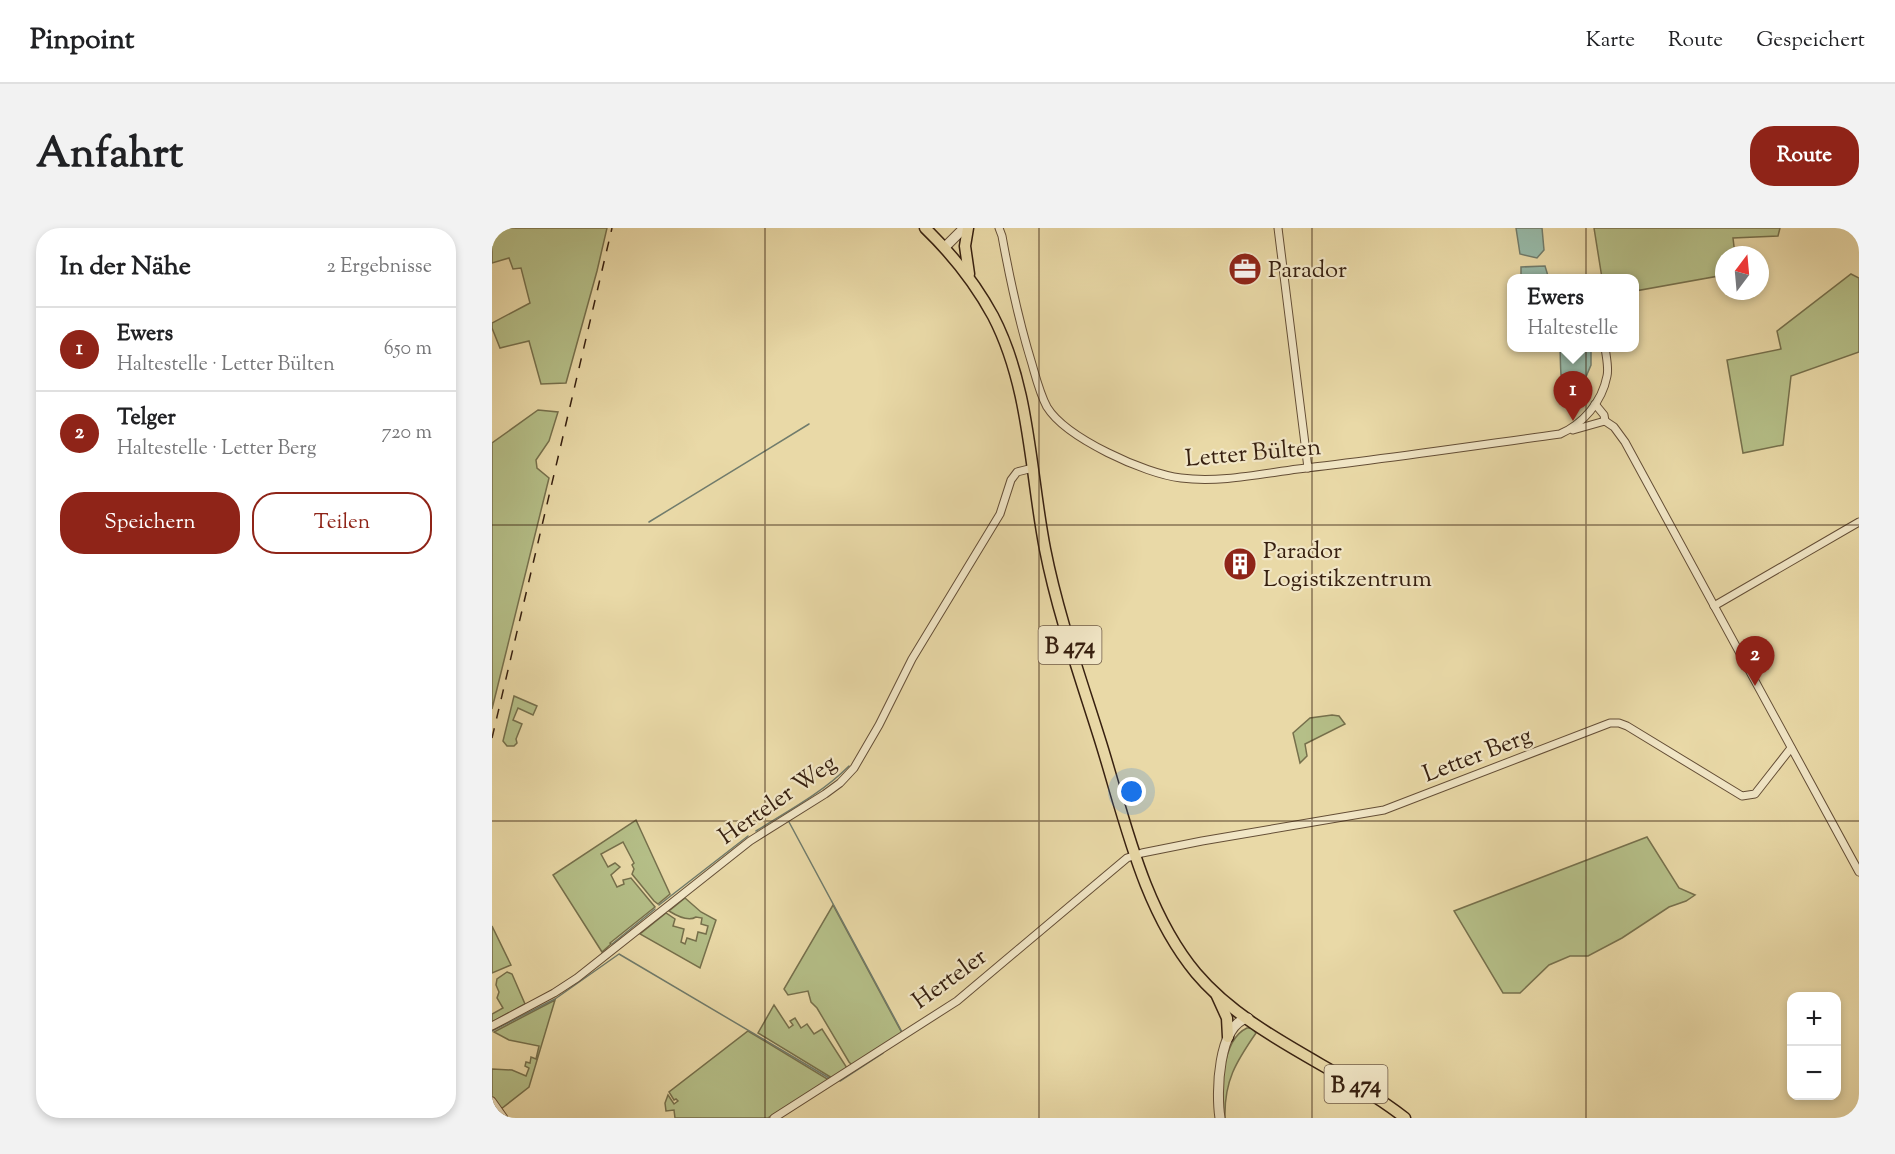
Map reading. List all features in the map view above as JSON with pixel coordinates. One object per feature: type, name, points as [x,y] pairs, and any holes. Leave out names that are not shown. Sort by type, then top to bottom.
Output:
[{"type":"main road","name":"B 474","points":[[925,228],[945,247],[971,280],[993,315],[1009,357],[1019,392],[1045,547],[1060,611],[1136,855],[1146,884],[1165,924],[1196,973],[1248,1018],[1358,1085],[1406,1118]]},
{"type":"main road","points":[[968,228],[965,253],[971,280]]},
{"type":"main road","points":[[1214,990],[1227,1018],[1227,1042]]},
{"type":"street","points":[[945,247],[964,228]]},
{"type":"street","name":"Letter Bülten","points":[[999,228],[1011,288],[1042,396],[1056,419],[1066,428],[1131,464],[1156,474],[1203,480],[1308,468],[1565,432],[1605,421]]},
{"type":"street","points":[[1278,228],[1308,468]]},
{"type":"street","points":[[1565,432],[1581,421],[1595,404],[1607,376],[1605,352]]},
{"type":"street","points":[[1595,404],[1604,415],[1605,421],[1614,427],[1624,442],[1859,872]]},
{"type":"street","name":"Herteler Weg","points":[[492,1026],[577,978],[750,841],[840,783],[854,768],[879,726],[912,659],[1000,514],[1011,480],[1017,472],[1033,468]]},
{"type":"street","points":[[1714,606],[1859,522]]},
{"type":"street","name":"Letter Berg","points":[[1136,855],[1202,841],[1384,810],[1610,723],[1627,726],[1742,796],[1755,794],[1791,748]]},
{"type":"street","name":"Herteler","points":[[774,1118],[957,1000],[1120,863],[1136,855]]},
{"type":"street","points":[[1220,1118],[1218,1086],[1227,1042],[1248,1018]]},
{"type":"street","points":[[492,1101],[504,1118]]},
{"type":"green space","points":[[492,228],[607,228],[566,383],[541,384],[529,341],[500,348],[492,323],[530,303],[521,268],[513,269],[509,258],[492,263]]},
{"type":"green space","points":[[1594,228],[1780,228],[1778,236],[1733,238],[1734,246],[1715,246],[1715,277],[1639,290],[1639,274],[1601,274]]},
{"type":"green space","points":[[1851,274],[1859,278],[1859,352],[1791,376],[1783,445],[1743,453],[1727,360],[1781,349],[1777,331]]},
{"type":"green space","points":[[538,410],[558,412],[549,441],[536,460],[537,468],[549,478],[492,709],[492,443]]},
{"type":"green space","points":[[514,696],[537,706],[533,715],[518,708],[513,720],[522,724],[516,739],[517,743],[514,746],[507,746],[503,741]]},
{"type":"green space","points":[[1339,716],[1345,724],[1305,744],[1307,756],[1300,763],[1293,733],[1310,718]]},
{"type":"green space","points":[[636,820],[670,894],[658,904],[654,901],[632,874],[634,863],[623,842],[601,854],[608,867],[615,863],[620,867],[611,875],[617,887],[624,884],[623,880],[631,878],[655,907],[602,952],[553,875]]},
{"type":"green space","points":[[1647,837],[1679,888],[1695,895],[1669,907],[1622,938],[1588,956],[1570,956],[1549,965],[1520,993],[1503,993],[1454,911]]},
{"type":"green space","points":[[685,898],[701,912],[716,920],[700,968],[640,934],[666,913],[675,919],[673,926],[684,929],[681,942],[685,944],[687,938],[696,941],[698,932],[706,934],[708,926],[701,924],[702,918],[686,919],[669,911]]},
{"type":"green space","points":[[833,905],[902,1033],[852,1065],[811,1002],[808,991],[788,995],[784,989]]},
{"type":"green space","points":[[492,926],[511,965],[492,973]]},
{"type":"green space","points":[[507,972],[512,974],[525,1004],[492,1022],[492,1014],[503,1008],[497,998],[499,992],[496,985],[497,979]]},
{"type":"green space","points":[[555,1000],[529,1087],[501,1109],[492,1096],[492,1069],[512,1070],[526,1076],[529,1068],[525,1066],[526,1062],[530,1063],[531,1057],[536,1059],[539,1046],[509,1040],[494,1032]]},
{"type":"green space","points":[[774,1005],[789,1028],[793,1025],[790,1021],[795,1018],[801,1028],[807,1024],[814,1034],[822,1029],[847,1068],[832,1078],[758,1033]]},
{"type":"green space","points":[[1247,1028],[1252,1028],[1256,1033],[1229,1082],[1224,1118],[1222,1095],[1227,1055],[1238,1034]]},
{"type":"green space","points":[[748,1031],[829,1080],[768,1118],[675,1118],[674,1110],[666,1111],[665,1103],[668,1095],[674,1104],[678,1101],[674,1100],[669,1092]]},
{"type":"shaded area","points":[[1516,228],[1542,228],[1544,250],[1537,258],[1520,254]]},
{"type":"shaded area","points":[[1545,266],[1547,274],[1521,274],[1521,267]]},
{"type":"shaded area","points":[[1560,352],[1591,352],[1591,365],[1582,386],[1581,403],[1572,411],[1565,397]]},
{"type":"waterway","points":[[649,522],[809,424]]},
{"type":"waterway","points":[[756,831],[816,793],[849,766]]},
{"type":"waterway","points":[[789,822],[902,1032]]},
{"type":"waterway","points":[[659,905],[748,836]]},
{"type":"waterway","points":[[612,944],[655,909]]},
{"type":"waterway","points":[[492,1031],[555,999],[619,954],[829,1078]]},
{"type":"waterway","points":[[840,1081],[883,1053]]},
{"type":"railway","points":[[492,738],[612,228]]},
{"type":"place","name":"Parador","points":[[1245,269]]},
{"type":"place","name":"Ewers","points":[[1573,421]]},
{"type":"place","name":"Parador Logistikzentrum","points":[[1240,564]]},
{"type":"place","name":"Telger","points":[[1755,686]]}]
